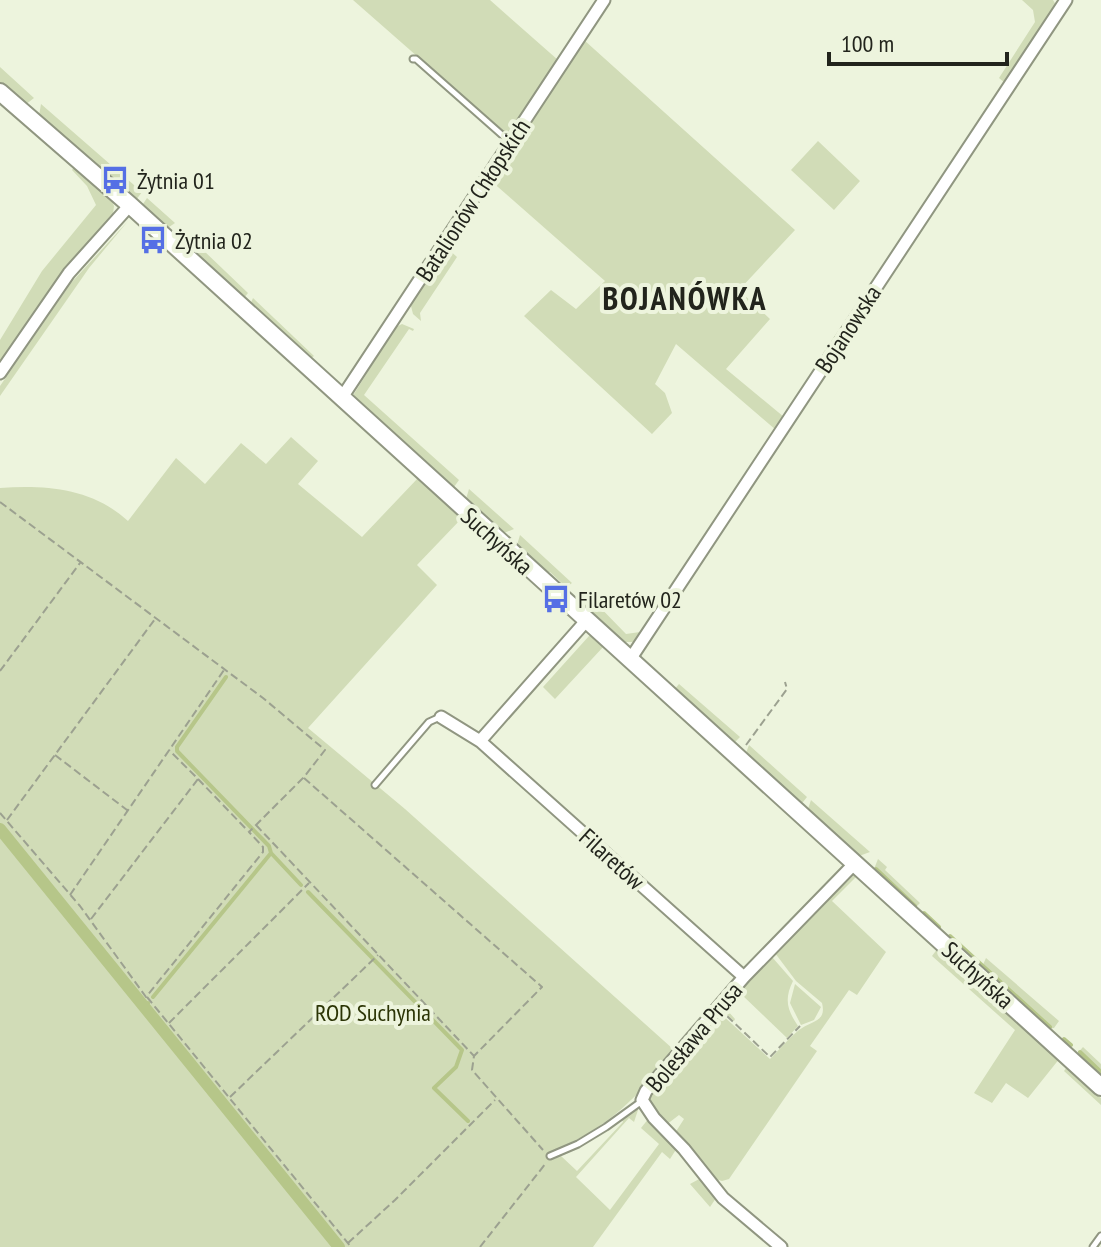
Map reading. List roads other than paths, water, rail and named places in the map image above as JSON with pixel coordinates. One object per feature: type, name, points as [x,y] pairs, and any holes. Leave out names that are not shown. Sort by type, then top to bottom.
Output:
[{"type":"street","name":"Batalionów Chłopskich","points":[[341,399],[604,0]]},
{"type":"street","name":"Bojanowska","points":[[631,658],[1066,0]]},
{"type":"street","name":"Suchyńska","points":[[0,92],[130,205],[1101,1087]]},
{"type":"street","points":[[0,373],[69,273],[130,205]]},
{"type":"street","points":[[480,741],[586,621]]},
{"type":"street","name":"Filaretów","points":[[441,717],[480,741],[744,977]]},
{"type":"street","name":"Bolesława Prusa","points":[[781,1247],[723,1198],[642,1100],[646,1091],[717,1007],[855,863]]},
{"type":"lane","points":[[413,59],[510,143]]},
{"type":"lane","points":[[375,785],[429,722],[441,717]]},
{"type":"lane","points":[[550,1156],[606,1127],[642,1100]]},
{"type":"lane","points":[[1093,1247],[1101,1236]]},
{"type":"waterway","points":[[153,997],[271,853],[269,846],[177,751],[226,677]]},
{"type":"waterway","points":[[0,829],[339,1247]]},
{"type":"waterway","points":[[271,853],[301,885]]},
{"type":"waterway","points":[[876,869],[915,906]]},
{"type":"waterway","points":[[308,892],[462,1050],[456,1067],[434,1088],[468,1121]]},
{"type":"waterway","points":[[924,913],[939,927]]},
{"type":"waterway","points":[[950,936],[1050,1027]]},
{"type":"waterway","points":[[144,1008],[148,1003]]},
{"type":"waterway","points":[[1064,1039],[1071,1045]]},
{"type":"waterway","points":[[1080,1052],[1101,1072]]},
{"type":"place","name":"Żytnia 01","points":[[115,180]]},
{"type":"place","name":"Żytnia 02","points":[[153,240]]},
{"type":"place","name":"Filaretów 02","points":[[556,599]]},
{"type":"district","name":"BOJANÓWKA","points":[[685,298]]},
{"type":"park label","name":"ROD Suchynia","points":[[373,1012]]}]
